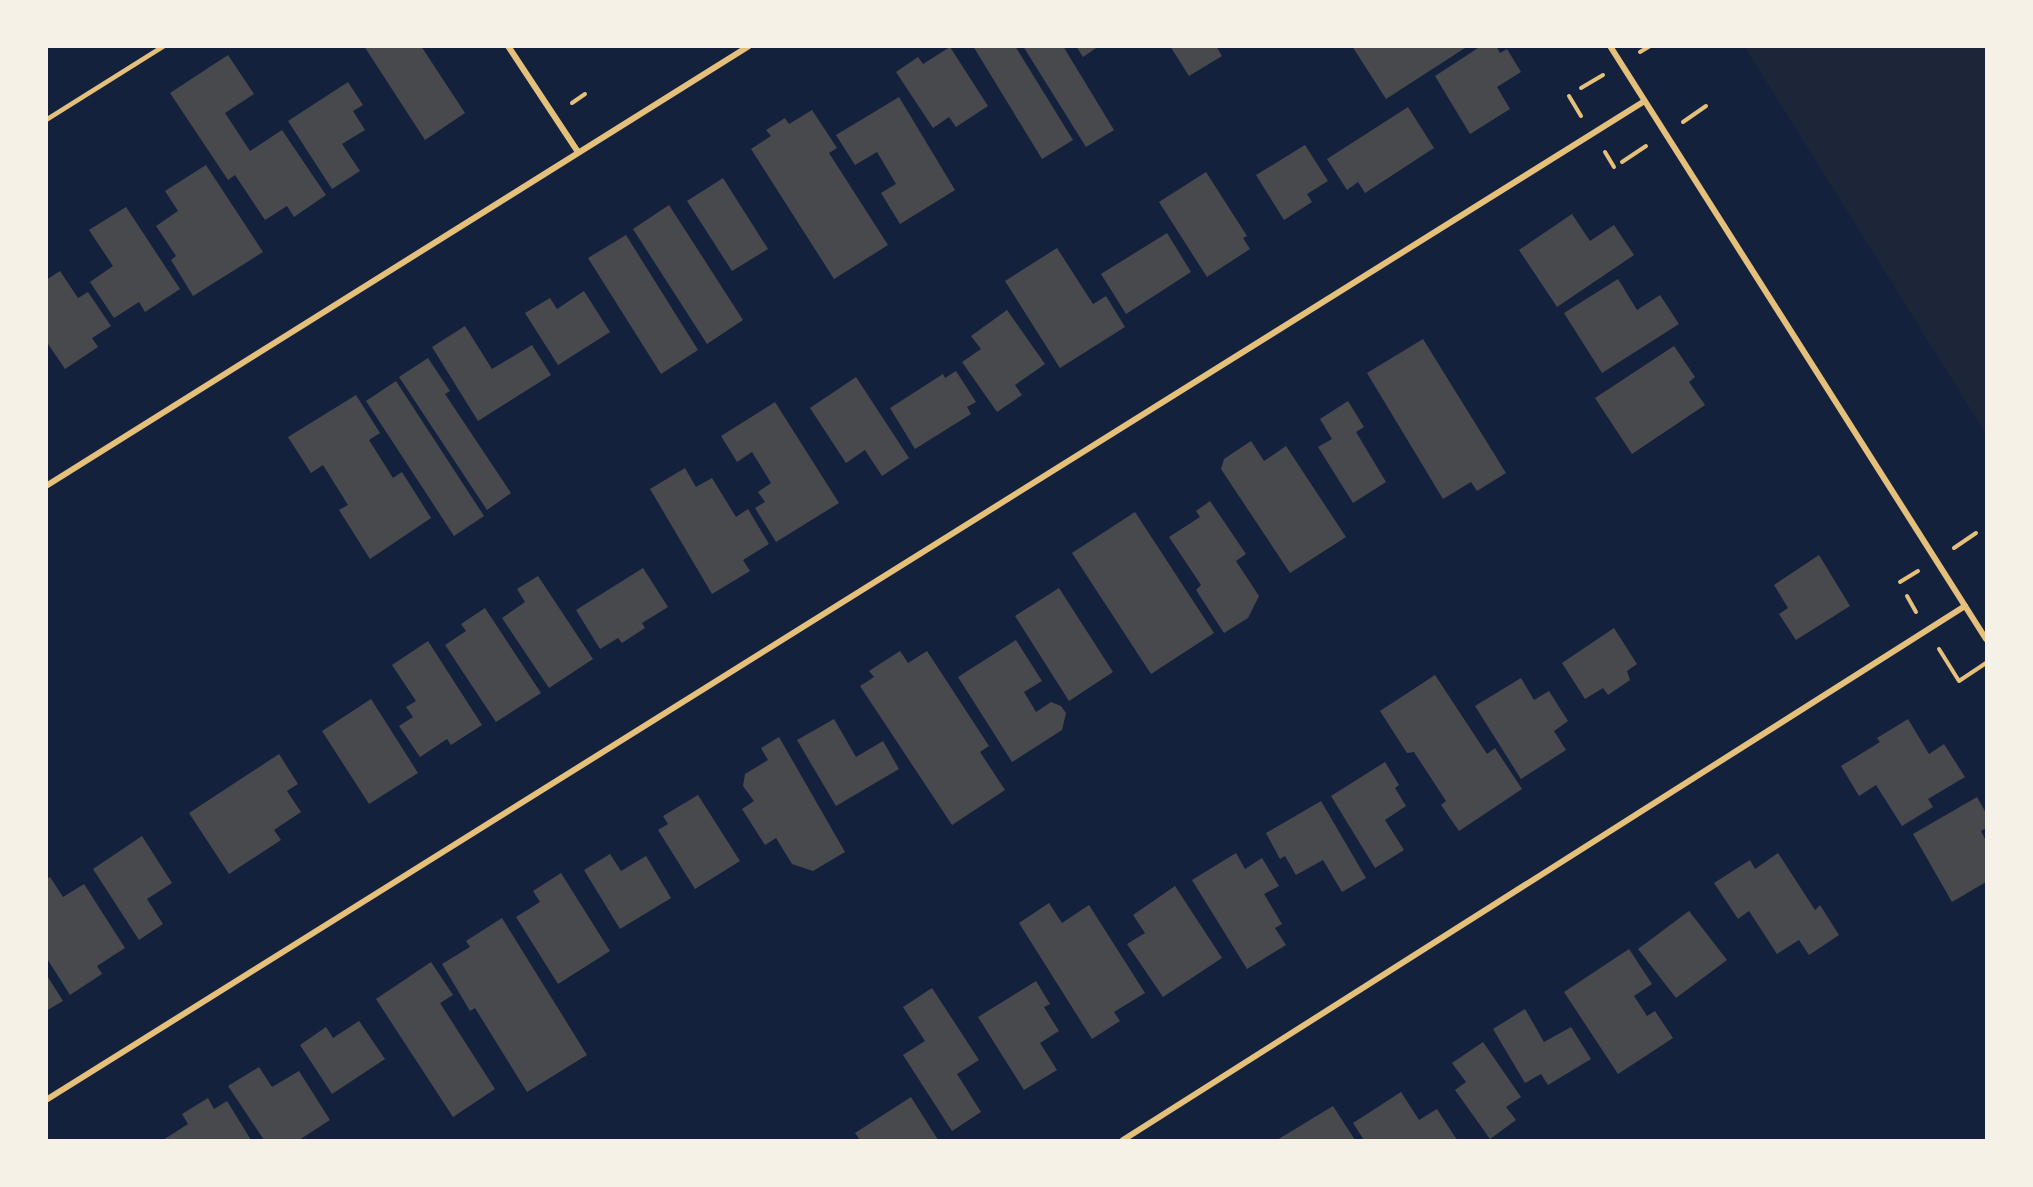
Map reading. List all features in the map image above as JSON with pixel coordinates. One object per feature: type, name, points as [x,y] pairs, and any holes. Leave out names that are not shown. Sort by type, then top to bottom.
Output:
[{"type":"street","points":[[508,46],[578,152]]},
{"type":"street","points":[[46,486],[749,46]]},
{"type":"street","points":[[1610,46],[1643,102],[1986,639]]},
{"type":"street","points":[[46,1100],[1643,102]]},
{"type":"street","points":[[1123,1140],[1965,606]]},
{"type":"lane","points":[[46,120],[164,46]]},
{"type":"path","points":[[1959,681],[1986,663]]},
{"type":"shaded area","points":[[1745,47],[1986,47],[1986,434]]},
{"type":"building","points":[[364,46],[421,46],[465,113],[425,140]]},
{"type":"building","points":[[973,46],[1015,46],[1073,140],[1042,159]]},
{"type":"building","points":[[1023,46],[1063,46],[1114,130],[1086,147]]},
{"type":"building","points":[[1076,46],[1099,46],[1083,57]]},
{"type":"building","points":[[1170,46],[1216,46],[1222,56],[1189,76]]},
{"type":"building","points":[[1352,46],[1468,46],[1386,99]]},
{"type":"building","points":[[1481,46],[1496,46],[1500,53],[1507,49],[1521,72],[1497,87],[1510,109],[1470,134],[1435,76]]},
{"type":"building","points":[[950,47],[988,106],[956,127],[949,117],[933,128],[896,72],[918,57],[923,64]]},
{"type":"building","points":[[228,55],[254,94],[225,113],[250,151],[282,130],[326,195],[294,217],[287,206],[265,220],[235,175],[228,180],[170,93]]},
{"type":"building","points":[[348,82],[363,105],[353,111],[365,130],[342,144],[360,171],[332,189],[288,121]]},
{"type":"building","points":[[899,97],[955,190],[900,224],[881,193],[896,184],[877,152],[855,165],[836,135]]},
{"type":"building","points":[[1408,107],[1434,148],[1365,193],[1358,182],[1347,190],[1327,159]]},
{"type":"building","points":[[812,110],[837,148],[829,153],[888,245],[834,279],[751,149],[771,136],[766,130],[785,118],[789,124]]},
{"type":"building","points":[[1305,145],[1328,181],[1307,194],[1312,202],[1284,220],[1256,175]]},
{"type":"building","points":[[206,165],[263,252],[193,296],[171,260],[176,256],[156,226],[178,211],[165,191]]},
{"type":"building","points":[[1206,172],[1247,236],[1243,238],[1250,249],[1207,277],[1159,202]]},
{"type":"building","points":[[723,178],[768,249],[732,271],[687,201]]},
{"type":"building","points":[[669,205],[743,320],[707,344],[633,229]]},
{"type":"building","points":[[126,207],[180,289],[145,312],[139,302],[114,318],[90,282],[113,266],[89,230]]},
{"type":"building","points":[[1572,214],[1590,241],[1614,225],[1634,255],[1557,307],[1519,250]]},
{"type":"building","points":[[1167,233],[1191,272],[1126,314],[1101,274]]},
{"type":"building","points":[[626,235],[698,350],[661,374],[588,258]]},
{"type":"building","points":[[1057,248],[1093,304],[1106,296],[1125,327],[1060,368],[1005,281]]},
{"type":"building","points":[[60,271],[78,298],[88,292],[111,326],[92,338],[98,347],[65,369],[46,341],[46,280]]},
{"type":"building","points":[[1618,279],[1637,310],[1660,295],[1679,324],[1602,373],[1564,313]]},
{"type":"building","points":[[584,291],[610,332],[558,365],[525,313],[550,298],[557,309]]},
{"type":"building","points":[[1007,310],[1045,364],[1015,385],[1022,395],[997,412],[962,362],[981,349],[971,336]]},
{"type":"building","points":[[465,326],[492,369],[532,345],[551,375],[478,421],[432,347]]},
{"type":"building","points":[[1423,339],[1506,473],[1477,491],[1471,482],[1443,499],[1367,373]]},
{"type":"building","points":[[1674,346],[1695,377],[1689,382],[1705,405],[1632,454],[1595,398]]},
{"type":"building","points":[[428,358],[450,391],[445,394],[511,493],[487,510],[399,377]]},
{"type":"building","points":[[956,371],[976,402],[967,407],[971,414],[915,449],[890,408],[943,374],[945,378]]},
{"type":"building","points":[[856,377],[909,458],[882,476],[865,450],[846,463],[810,408]]},
{"type":"building","points":[[396,381],[484,516],[454,536],[366,401]]},
{"type":"building","points":[[356,395],[380,433],[369,440],[393,478],[402,472],[431,518],[370,559],[339,510],[348,505],[323,465],[311,473],[288,437]]},
{"type":"building","points":[[1348,401],[1364,427],[1356,432],[1386,482],[1353,503],[1318,447],[1332,439],[1320,419]]},
{"type":"building","points":[[775,402],[839,503],[776,542],[755,508],[765,502],[758,492],[771,483],[752,452],[737,462],[721,436]]},
{"type":"building","points":[[1251,441],[1264,461],[1286,446],[1346,537],[1290,573],[1221,469],[1224,459]]},
{"type":"building","points":[[685,468],[696,487],[712,478],[736,517],[748,509],[769,544],[743,560],[750,571],[712,594],[650,489]]},
{"type":"building","points":[[1210,501],[1246,554],[1236,561],[1259,596],[1248,618],[1224,633],[1196,590],[1201,585],[1169,537],[1200,517],[1196,511]]},
{"type":"building","points":[[1135,512],[1214,633],[1151,674],[1072,553]]},
{"type":"building","points":[[1819,555],[1850,606],[1796,640],[1779,614],[1788,608],[1774,585]]},
{"type":"building","points":[[643,568],[668,607],[642,623],[645,628],[622,643],[618,638],[600,649],[576,610]]},
{"type":"building","points":[[538,576],[593,659],[549,688],[502,618],[525,602],[517,589]]},
{"type":"building","points":[[1059,588],[1113,672],[1069,701],[1015,616]]},
{"type":"building","points":[[485,608],[541,693],[496,722],[445,645],[466,631],[461,624]]},
{"type":"building","points":[[1614,628],[1637,664],[1627,671],[1630,680],[1608,695],[1603,688],[1585,699],[1562,663]]},
{"type":"building","points":[[1016,640],[1042,681],[1024,692],[1036,712],[1051,702],[1061,706],[1066,713],[1062,730],[1012,762],[958,677]]},
{"type":"building","points":[[428,641],[482,725],[451,745],[447,739],[420,757],[399,726],[413,717],[406,707],[416,701],[392,665]]},
{"type":"building","points":[[900,651],[908,663],[927,651],[989,746],[980,752],[1005,790],[952,825],[860,686],[874,677],[869,671]]},
{"type":"building","points":[[1435,675],[1487,754],[1495,748],[1522,789],[1459,831],[1441,805],[1446,801],[1414,752],[1407,753],[1380,711]]},
{"type":"building","points":[[1521,678],[1534,700],[1549,691],[1568,721],[1554,731],[1566,750],[1521,779],[1475,706]]},
{"type":"building","points":[[371,699],[418,773],[369,804],[322,731]]},
{"type":"building","points":[[834,719],[856,757],[883,741],[899,769],[836,806],[797,740]]},
{"type":"building","points":[[1908,719],[1929,754],[1944,744],[1965,777],[1928,799],[1933,807],[1902,826],[1876,785],[1859,796],[1841,766],[1880,742],[1877,738]]},
{"type":"building","points":[[779,737],[845,852],[813,871],[792,864],[776,838],[765,845],[742,809],[754,801],[743,786],[745,774],[768,760],[761,748]]},
{"type":"building","points":[[279,754],[298,784],[287,791],[301,812],[274,830],[281,840],[229,874],[189,813]]},
{"type":"building","points":[[1385,762],[1399,785],[1395,788],[1406,806],[1385,820],[1404,850],[1375,868],[1331,796]]},
{"type":"building","points":[[698,795],[740,861],[695,889],[658,830],[668,824],[663,816]]},
{"type":"building","points":[[1977,797],[1986,813],[1986,828],[1981,831],[1986,841],[1986,882],[1952,902],[1913,834]]},
{"type":"building","points":[[1321,801],[1366,878],[1342,892],[1323,860],[1296,875],[1285,856],[1280,859],[1266,833]]},
{"type":"building","points":[[142,836],[172,883],[147,899],[163,924],[139,940],[93,869]]},
{"type":"building","points":[[1236,853],[1245,869],[1262,858],[1279,886],[1264,894],[1282,924],[1275,928],[1286,945],[1247,969],[1192,880]]},
{"type":"building","points":[[1778,853],[1815,910],[1820,905],[1839,935],[1809,955],[1799,940],[1777,954],[1749,911],[1738,919],[1714,883],[1750,860],[1755,869]]},
{"type":"building","points":[[610,854],[621,871],[646,856],[671,898],[620,929],[584,870]]},
{"type":"building","points":[[561,873],[610,951],[558,984],[516,917],[540,902],[533,891]]},
{"type":"building","points":[[50,877],[63,897],[84,884],[125,948],[97,966],[102,974],[70,995],[46,957],[46,879]]},
{"type":"building","points":[[1175,886],[1222,958],[1163,997],[1127,944],[1145,933],[1133,915]]},
{"type":"building","points":[[1049,903],[1062,923],[1089,905],[1145,993],[1114,1012],[1120,1021],[1092,1039],[1019,923]]},
{"type":"building","points":[[1689,911],[1727,960],[1676,998],[1638,949]]},
{"type":"building","points":[[502,918],[587,1055],[527,1092],[475,1008],[470,1011],[442,964],[470,947],[466,941]]},
{"type":"building","points":[[1629,949],[1652,984],[1634,996],[1647,1016],[1655,1011],[1673,1038],[1618,1074],[1564,992]]},
{"type":"building","points":[[431,962],[453,995],[440,1003],[495,1089],[453,1117],[376,999]]},
{"type":"building","points":[[46,974],[63,1001],[46,1011]]},
{"type":"building","points":[[1036,981],[1050,1004],[1044,1007],[1059,1031],[1040,1043],[1057,1070],[1024,1090],[978,1017]]},
{"type":"building","points":[[932,988],[979,1060],[957,1074],[981,1112],[952,1131],[903,1055],[925,1041],[903,1007]]},
{"type":"building","points":[[1525,1009],[1544,1042],[1571,1027],[1591,1059],[1548,1085],[1541,1074],[1525,1083],[1493,1029]]},
{"type":"building","points":[[359,1021],[385,1059],[332,1094],[300,1045],[326,1027],[333,1038]]},
{"type":"building","points":[[1483,1042],[1521,1097],[1506,1107],[1516,1120],[1490,1139],[1455,1090],[1466,1082],[1452,1063]]},
{"type":"building","points":[[259,1067],[272,1087],[299,1071],[330,1120],[299,1140],[264,1140],[228,1086]]},
{"type":"building","points":[[1401,1092],[1419,1120],[1437,1109],[1457,1140],[1364,1140],[1353,1123]]},
{"type":"building","points":[[911,1097],[938,1140],[860,1140],[855,1133]]},
{"type":"building","points":[[208,1098],[214,1109],[227,1101],[251,1140],[163,1140],[188,1124],[182,1114]]},
{"type":"building","points":[[1333,1106],[1355,1140],[1277,1140]]}]
